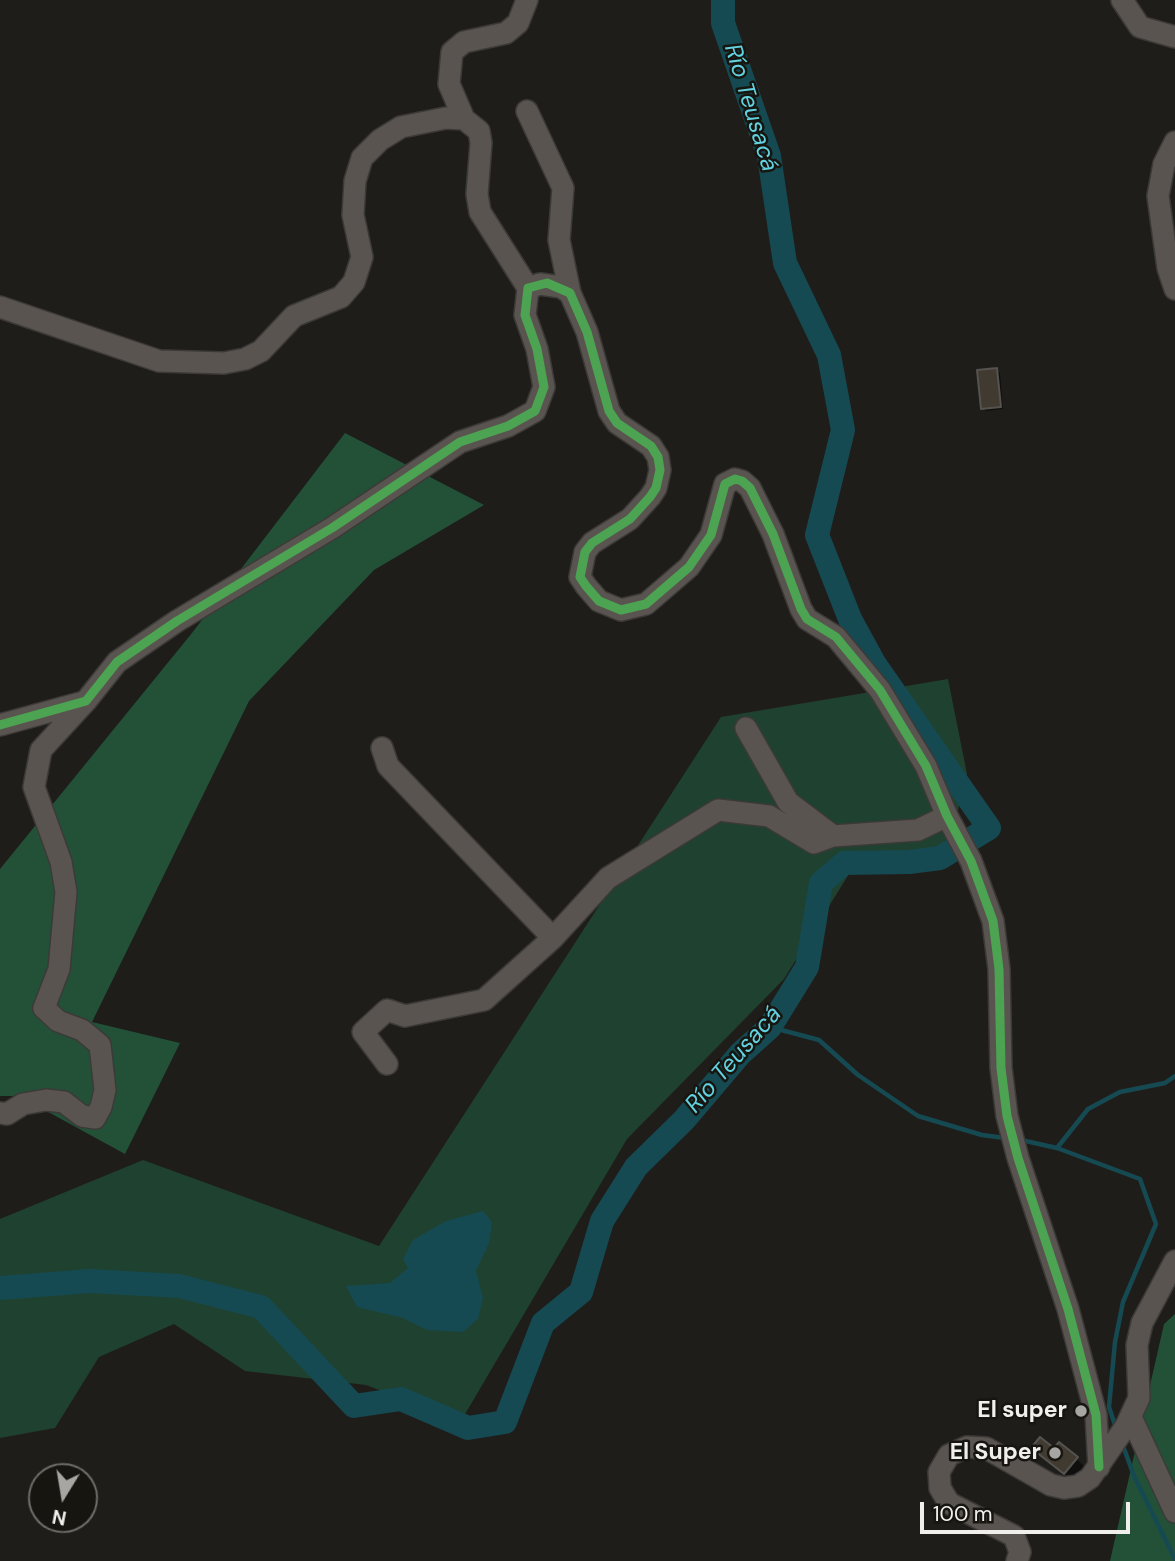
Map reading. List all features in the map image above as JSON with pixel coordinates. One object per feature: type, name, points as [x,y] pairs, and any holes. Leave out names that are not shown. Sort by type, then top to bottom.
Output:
[{"type":"street","points":[[0,1113],[7,1114],[23,1104],[47,1100],[64,1102],[82,1116],[95,1118],[101,1107],[105,1071],[100,1045],[82,1030],[58,1021],[44,1008],[59,969],[66,892],[61,862],[34,787],[41,750],[117,662],[177,621],[332,528],[460,442],[508,426],[535,411],[544,387],[537,349],[525,316],[528,288],[480,212],[477,194],[481,144],[479,131],[464,119],[449,84],[452,52],[464,42],[506,33],[518,23],[527,0]]},
{"type":"street","points":[[1122,0],[1140,27],[1175,37]]},
{"type":"street","points":[[527,111],[563,188],[559,240],[570,293],[587,332],[608,411],[617,423],[651,446],[658,457],[660,470],[656,488],[630,519],[592,543],[585,552],[580,577],[599,601],[621,610],[646,604],[689,567],[711,535],[725,484],[729,480],[742,481],[750,488],[773,534],[807,620],[836,637],[880,690],[926,766],[947,817],[971,862],[993,922],[999,969],[1001,1068],[1007,1116],[1086,1375],[1096,1415],[1099,1467]]},
{"type":"street","points":[[0,307],[134,354],[187,363],[224,363],[245,359],[261,351],[283,324],[294,316],[341,298],[354,282],[362,257],[353,215],[355,181],[362,158],[380,140],[401,127],[446,118],[464,119]]},
{"type":"street","points":[[1175,142],[1164,164],[1158,196],[1168,268],[1175,289]]},
{"type":"street","points":[[528,288],[547,283],[570,293]]},
{"type":"street","points":[[0,725],[86,701]]},
{"type":"street","points":[[746,728],[788,802],[833,836]]},
{"type":"street","points":[[382,748],[388,766],[553,938]]},
{"type":"street","points":[[387,1064],[363,1032],[387,1010],[405,1016],[484,1000],[553,938],[608,878],[718,810],[769,816],[814,843],[833,836],[918,830],[947,817]]},
{"type":"street","points":[[1017,1561],[1020,1552],[1014,1536],[949,1503],[940,1488],[939,1472],[949,1455],[967,1447],[986,1448],[1051,1485],[1064,1488],[1078,1486],[1099,1467],[1124,1429],[1139,1398],[1137,1345],[1142,1323],[1175,1261]]},
{"type":"street","points":[[1124,1429],[1175,1511]]},
{"type":"green space","points":[[345,433],[484,505],[374,570],[249,701],[92,1022],[180,1043],[125,1154],[19,1096],[0,1096],[0,869],[192,633]]},
{"type":"green space","points":[[948,679],[967,774],[945,862],[852,869],[784,979],[627,1139],[461,1421],[366,1385],[245,1371],[174,1324],[99,1357],[55,1428],[0,1438],[0,1219],[143,1160],[379,1246],[721,717]]},
{"type":"green space","points":[[1175,1314],[1175,1561],[1110,1561],[1164,1324]]},
{"type":"water","points":[[483,1211],[492,1222],[489,1243],[476,1271],[483,1298],[478,1319],[463,1332],[427,1330],[403,1318],[357,1307],[346,1286],[390,1283],[408,1268],[403,1259],[413,1240],[446,1221]]},
{"type":"building","points":[[997,368],[1001,407],[981,409],[977,370]]},
{"type":"building","name":"El Super","points":[[1040,1437],[1054,1448],[1059,1442],[1078,1457],[1064,1474],[1031,1448]]},
{"type":"waterway","name":"Río Teusacá","points":[[0,1288],[90,1281],[179,1286],[261,1307],[354,1406],[401,1399],[468,1428],[505,1422],[543,1323],[581,1292],[602,1221],[636,1167],[684,1120],[740,1054],[770,1027],[807,967],[821,883],[844,863],[909,862],[940,858],[989,828],[874,663],[850,619],[817,535],[843,430],[829,355],[785,263],[769,156],[723,23],[723,0]]},
{"type":"waterway","points":[[770,1027],[819,1040],[858,1075],[918,1116],[982,1135],[1005,1138]]},
{"type":"waterway","points":[[1057,1148],[1088,1109],[1120,1092],[1165,1083],[1175,1076]]},
{"type":"waterway","points":[[1021,1140],[1057,1148],[1140,1179],[1156,1224],[1123,1302],[1115,1342],[1109,1407],[1116,1428]]},
{"type":"waterway","points":[[1122,1443],[1134,1476],[1175,1559]]},
{"type":"cycle path","points":[[0,725],[86,701],[117,662],[177,621],[332,528],[460,442],[508,426],[535,411],[544,387],[537,349],[525,315],[528,288],[547,283],[570,293],[587,332],[609,411],[617,423],[651,446],[658,457],[660,470],[656,488],[630,519],[592,543],[585,552],[580,577],[586,586],[599,601],[621,610],[646,604],[689,567],[711,535],[725,484],[735,479],[742,481],[750,488],[773,534],[807,619],[836,637],[880,690],[926,766],[947,816],[971,861],[993,921],[999,969],[1001,1068],[1007,1116],[1018,1158],[1068,1309],[1096,1415],[1099,1467]]},
{"type":"place","name":"El super","points":[[1081,1411]]},
{"type":"place","name":"El Super","points":[[1055,1453]]}]
